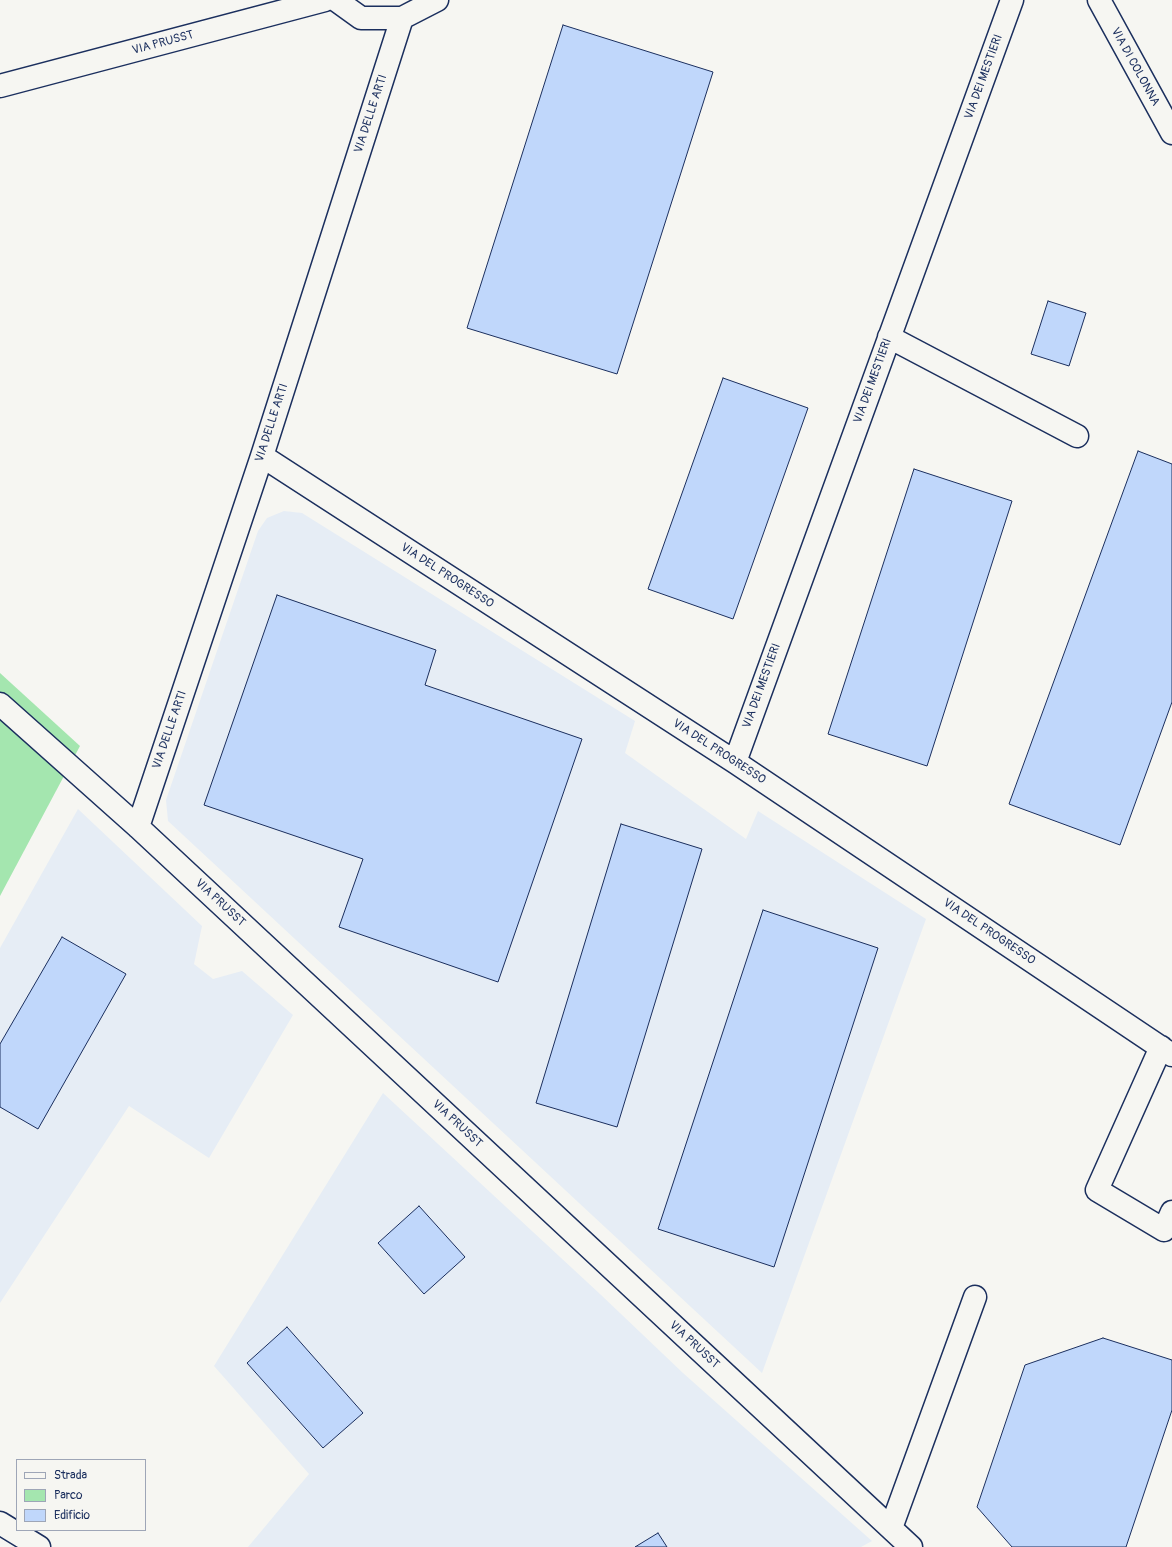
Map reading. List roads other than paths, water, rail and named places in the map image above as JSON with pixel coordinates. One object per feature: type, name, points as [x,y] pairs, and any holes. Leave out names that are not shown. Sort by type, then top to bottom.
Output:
[{"type":"street","name":"VIA PRUSST","points":[[0,86],[325,0]]},
{"type":"street","points":[[336,0],[361,18],[402,18],[437,0]]},
{"type":"street","name":"VIA DEI MESTIERI","points":[[735,762],[1012,0]]},
{"type":"street","name":"VIA DI COLONNA","points":[[1099,0],[1172,133]]},
{"type":"street","name":"VIA DELLE ARTI","points":[[138,827],[262,456],[402,18]]},
{"type":"street","points":[[889,337],[1077,436]]},
{"type":"street","name":"VIA DEL PROGRESSO","points":[[262,456],[735,762],[1166,1051]]},
{"type":"street","name":"VIA PRUSST","points":[[0,704],[138,827],[911,1547]]},
{"type":"street","points":[[1166,1051],[1097,1190],[1164,1230],[1172,1212]]},
{"type":"street","points":[[891,1528],[975,1296]]},
{"type":"street","points":[[0,1523],[39,1547]]}]
